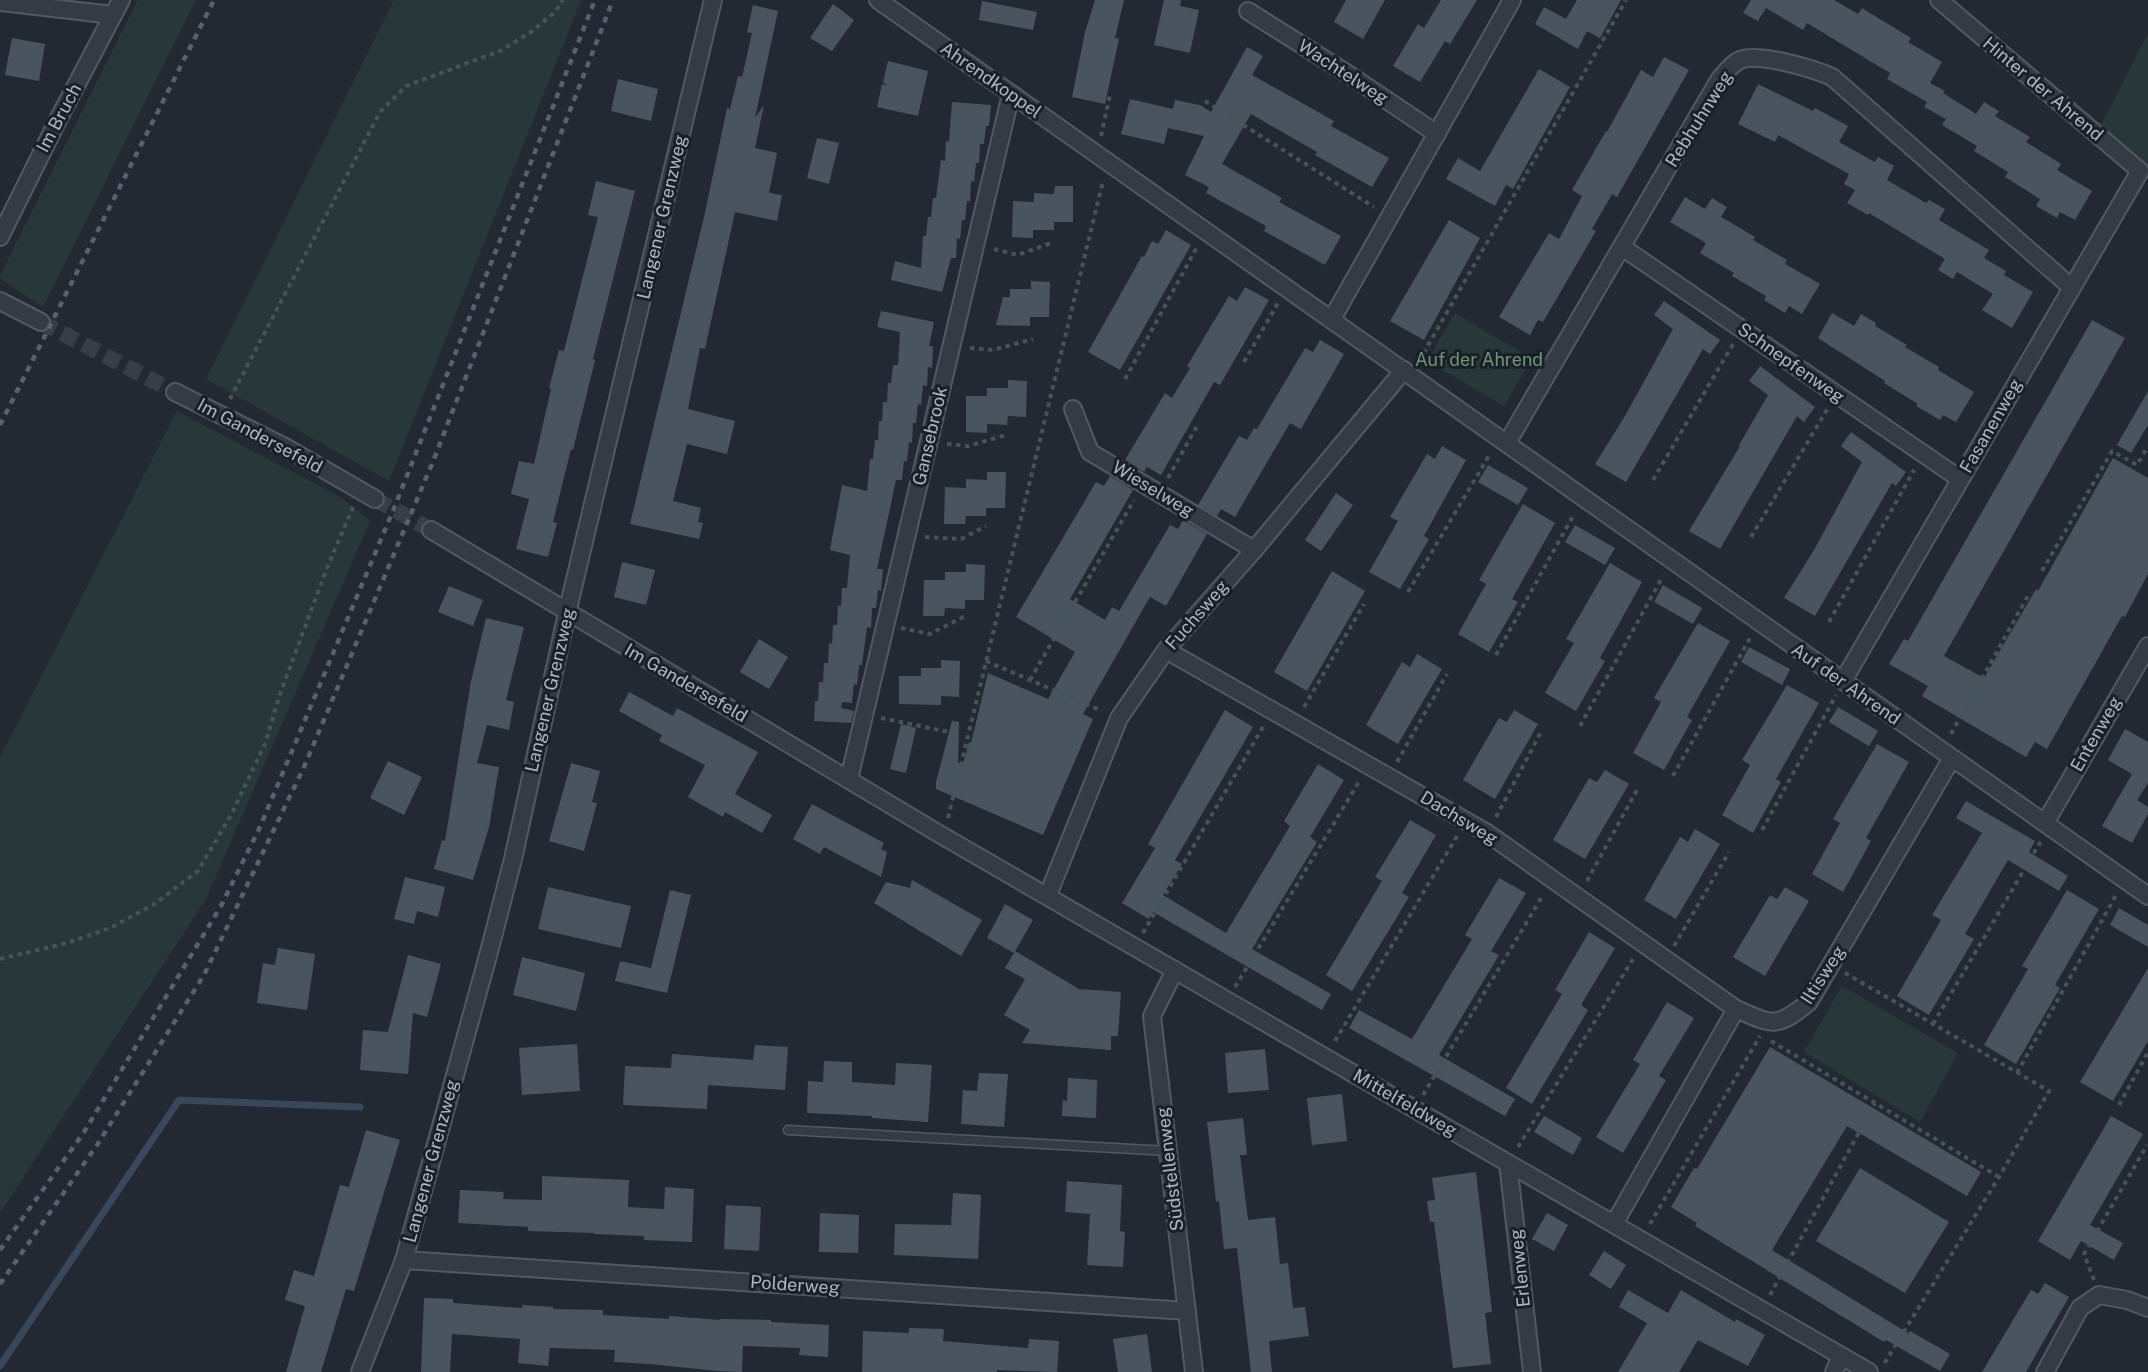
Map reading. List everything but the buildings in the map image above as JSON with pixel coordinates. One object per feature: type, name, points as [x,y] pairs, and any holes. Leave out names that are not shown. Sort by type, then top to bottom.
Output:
[{"type":"street","name":"Im Bruch","points":[[0,237],[121,0]]},
{"type":"street","name":"Langener Grenzweg","points":[[360,1372],[404,1260],[507,882],[567,613],[713,0]]},
{"type":"street","name":"Ahrendkoppel","points":[[878,0],[895,5],[1011,94],[1103,158]]},
{"type":"street","points":[[1332,320],[1512,0]]},
{"type":"street","name":"Hinter der Ahrend","points":[[1938,0],[2144,175]]},
{"type":"street","points":[[0,2],[113,15]]},
{"type":"street","name":"Wachtelweg","points":[[1248,11],[1437,134]]},
{"type":"street","name":"Rebhuhnweg","points":[[1503,441],[1622,247],[1719,80],[1734,63],[1742,59],[1763,59],[1816,70],[1832,77],[2071,287]]},
{"type":"street","name":"Gansebrook","points":[[849,779],[1011,94]]},
{"type":"street","name":"Auf der Ahrend","points":[[1103,158],[2148,896]]},
{"type":"street","name":"Fasanenweg","points":[[1843,681],[2071,287],[2144,175]]},
{"type":"street","name":"Schnepfenweg","points":[[1622,247],[1960,479]]},
{"type":"street","points":[[0,302],[41,322]]},
{"type":"street","name":"Fuchsweg","points":[[1048,896],[1119,718],[1166,650],[1408,373]]},
{"type":"street","name":"Im Gandersefeld","points":[[175,392],[285,447],[375,498]]},
{"type":"street","name":"Wieselweg","points":[[1073,409],[1090,452],[1254,550]]},
{"type":"street","name":"Im Gandersefeld","points":[[430,530],[942,836]]},
{"type":"street","name":"Entenweg","points":[[2047,824],[2148,646]]},
{"type":"street","name":"Dachsweg","points":[[1166,650],[1487,833],[1736,1009]]},
{"type":"street","name":"Iltisweg","points":[[1736,1009],[1767,1023],[1789,1019],[1809,1002],[1832,965],[1947,754]]},
{"type":"street","name":"Mittelfeldweg","points":[[942,836],[1869,1372]]},
{"type":"street","name":"Südstellenweg","points":[[1175,970],[1152,1016],[1194,1372]]},
{"type":"street","points":[[1614,1224],[1736,1009]]},
{"type":"street","name":"Erlenweg","points":[[1508,1163],[1532,1372]]},
{"type":"street","name":"Polderweg","points":[[404,1260],[1186,1311]]},
{"type":"street","points":[[2045,1372],[2080,1308],[2099,1295],[2127,1300],[2148,1308]]},
{"type":"street","points":[[1833,1372],[1841,1356]]},
{"type":"lane","points":[[788,1130],[1168,1151]]},
{"type":"path","points":[[221,415],[380,112],[406,86],[508,46],[531,32],[555,12],[563,0]]},
{"type":"path","points":[[1408,373],[1626,0]]},
{"type":"path","points":[[942,836],[986,661],[1103,158],[1110,95]]},
{"type":"path","points":[[1205,101],[1390,217]]},
{"type":"path","points":[[1125,379],[1206,231]]},
{"type":"path","points":[[976,244],[1018,255],[1054,242]]},
{"type":"path","points":[[1244,362],[1287,288]]},
{"type":"path","points":[[1653,480],[1742,329]]},
{"type":"path","points":[[951,347],[993,350],[1033,339]]},
{"type":"path","points":[[1751,537],[1836,394]]},
{"type":"path","points":[[1159,493],[1197,426]]},
{"type":"path","points":[[929,443],[968,446],[1006,435]]},
{"type":"path","points":[[1408,592],[1503,441]]},
{"type":"path","points":[[2042,571],[2112,451],[2137,465],[2148,446]]},
{"type":"path","points":[[1829,622],[1923,454]]},
{"type":"path","points":[[1030,680],[1144,484]]},
{"type":"path","points":[[0,959],[67,943],[110,928],[153,905],[198,871],[231,815],[265,744],[280,694],[327,568],[360,490]]},
{"type":"path","points":[[1496,655],[1583,497]]},
{"type":"path","points":[[907,536],[961,539],[986,525]]},
{"type":"path","points":[[1580,726],[1672,560]]},
{"type":"path","points":[[1947,754],[2030,592]]},
{"type":"path","points":[[1295,723],[1364,604]]},
{"type":"path","points":[[886,625],[930,634],[965,616]]},
{"type":"path","points":[[1672,776],[1759,622]]},
{"type":"path","points":[[986,661],[1119,718]]},
{"type":"path","points":[[1389,777],[1447,674]]},
{"type":"path","points":[[1762,830],[1843,681]]},
{"type":"path","points":[[1135,947],[1273,711]]},
{"type":"path","points":[[865,714],[949,732]]},
{"type":"path","points":[[1487,833],[1542,730]]},
{"type":"path","points":[[1227,1000],[1369,766]]},
{"type":"path","points":[[1578,897],[1638,788]]},
{"type":"path","points":[[1326,1057],[1466,821]]},
{"type":"path","points":[[1933,1024],[2047,824]]},
{"type":"path","points":[[1666,959],[1729,852]]},
{"type":"path","points":[[1415,1109],[1553,879]]},
{"type":"path","points":[[2017,1073],[2124,880]]},
{"type":"path","points":[[1508,1163],[1643,943]]},
{"type":"path","points":[[1832,965],[2049,1091],[1879,1372]]},
{"type":"path","points":[[1641,1240],[1760,1035],[1999,1177]]},
{"type":"path","points":[[2119,1105],[2148,1052]]},
{"type":"path","points":[[1762,1310],[1875,1103]]},
{"type":"path","points":[[2099,1295],[2084,1254],[2147,1145]]},
{"type":"green space","points":[[138,0],[196,0],[43,307],[0,279],[0,276]]},
{"type":"green space","points":[[394,0],[581,0],[389,481],[206,379]]},
{"type":"green space","points":[[2148,33],[2148,167],[2099,129]]},
{"type":"green space","name":"Auf der Ahrend","points":[[1455,313],[1532,359],[1504,406],[1427,361]]},
{"type":"green space","points":[[177,411],[342,498],[370,521],[206,899],[0,1213],[0,757]]},
{"type":"green space","points":[[1842,986],[1958,1053],[1920,1122],[1804,1052]]},
{"type":"waterway","points":[[0,1366],[179,1100],[360,1107]]},
{"type":"tunnel","points":[[41,322],[175,392]]},
{"type":"tunnel","points":[[375,499],[431,530]]},
{"type":"railway","points":[[0,425],[214,0]]},
{"type":"railway","points":[[0,1250],[84,1132],[221,906],[260,827],[395,506],[595,0]]},
{"type":"railway","points":[[0,1284],[97,1145],[204,975],[304,767],[432,464],[613,0]]}]
